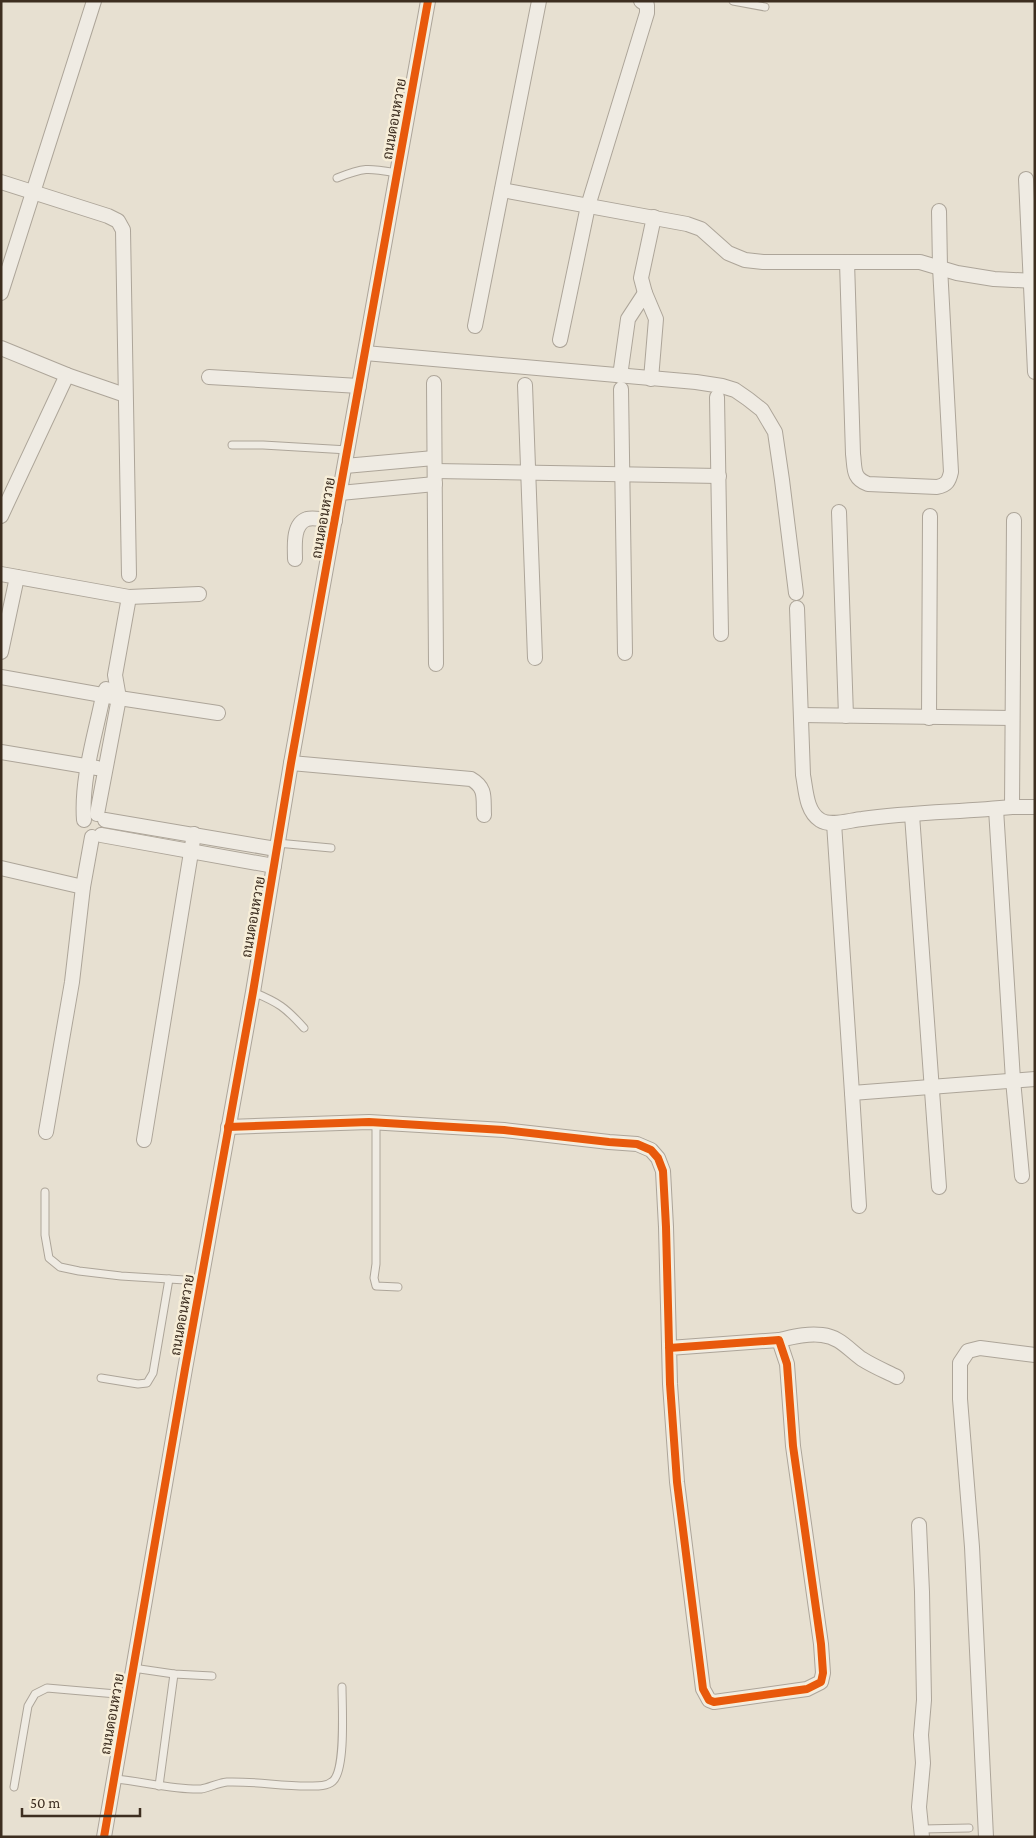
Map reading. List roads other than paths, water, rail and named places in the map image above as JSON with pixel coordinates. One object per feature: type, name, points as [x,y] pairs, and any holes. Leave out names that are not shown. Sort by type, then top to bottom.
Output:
[{"type":"street","points":[[1,293],[94,1]]},
{"type":"street","name":"ถนนดอนหวาย","points":[[104,1837],[200,1281],[253,992],[291,763],[428,1]]},
{"type":"street","points":[[475,326],[539,1]]},
{"type":"street","points":[[560,340],[588,206],[647,13],[647,5],[641,1]]},
{"type":"street","points":[[1026,179],[1033,281],[1035,372]]},
{"type":"street","points":[[1,182],[108,216],[118,221],[123,230],[128,575]]},
{"type":"street","points":[[502,190],[687,224],[701,229],[728,253],[745,260],[764,262],[920,262],[957,273],[994,279],[1033,281]]},
{"type":"street","points":[[847,262],[853,454],[856,476],[868,484],[937,487],[945,485],[949,480],[951,472],[940,267],[939,211]]},
{"type":"street","points":[[651,378],[656,319],[645,294],[641,278],[654,217]]},
{"type":"street","points":[[625,653],[620,383],[628,319],[645,294]]},
{"type":"street","points":[[1,348],[67,375],[125,395]]},
{"type":"street","points":[[365,353],[620,383],[651,378],[722,386],[735,390],[754,403],[768,419],[775,432],[796,593]]},
{"type":"street","points":[[1,516],[67,375]]},
{"type":"street","points":[[208,377],[359,386]]},
{"type":"street","points":[[434,383],[436,664]]},
{"type":"street","points":[[525,385],[534,658]]},
{"type":"street","points":[[717,397],[721,634]]},
{"type":"street","points":[[345,466],[435,471],[719,476]]},
{"type":"street","points":[[340,493],[435,471]]},
{"type":"street","points":[[839,512],[846,716]]},
{"type":"street","points":[[929,718],[930,516]]},
{"type":"street","points":[[295,559],[296,533],[300,524],[307,519],[335,521]]},
{"type":"street","points":[[1012,807],[1014,520]]},
{"type":"street","points":[[1,574],[128,597],[200,594]]},
{"type":"street","points":[[1,652],[17,577]]},
{"type":"street","points":[[46,1132],[72,982],[83,887],[97,836],[106,825],[101,817],[105,769],[119,698],[115,675],[128,597]]},
{"type":"street","points":[[796,608],[803,774],[810,808],[822,822],[834,823],[1012,807],[1035,807]]},
{"type":"street","points":[[115,675],[103,696],[88,766],[84,793],[84,830],[97,836],[274,866]]},
{"type":"street","points":[[1,676],[103,696],[218,713]]},
{"type":"street","points":[[801,715],[1012,718]]},
{"type":"street","points":[[1,752],[105,769]]},
{"type":"street","points":[[291,763],[471,779],[479,784],[483,790],[484,815]]},
{"type":"street","points":[[996,809],[1013,1080],[1022,1176]]},
{"type":"street","points":[[912,815],[939,1187]]},
{"type":"street","points":[[84,820],[88,816],[101,817],[194,834],[277,846]]},
{"type":"street","points":[[834,823],[859,1206]]},
{"type":"street","points":[[144,1140],[194,834]]},
{"type":"street","points":[[1,868],[83,887]]},
{"type":"street","points":[[852,1093],[1035,1079]]},
{"type":"street","points":[[228,1127],[376,1122],[504,1130],[637,1144],[651,1150],[658,1158],[663,1171],[670,1384],[677,1482],[703,1688],[708,1700],[714,1702],[808,1689],[821,1682],[823,1672],[821,1644],[793,1446],[787,1364],[779,1340]]},
{"type":"street","points":[[669,1348],[779,1340],[805,1334],[823,1335],[841,1341],[860,1358],[874,1367],[897,1377]]},
{"type":"street","points":[[986,1837],[972,1547],[960,1398],[960,1363],[968,1351],[980,1348],[1035,1356]]},
{"type":"street","points":[[918,1525],[922,1592],[924,1690],[921,1735],[923,1763],[919,1807],[922,1833]]},
{"type":"lane","points":[[733,1],[766,7]]},
{"type":"lane","points":[[337,178],[358,169],[369,168],[398,173]]},
{"type":"lane","points":[[232,445],[348,450]]},
{"type":"lane","points":[[277,846],[331,848]]},
{"type":"lane","points":[[253,992],[278,1003],[304,1028]]},
{"type":"lane","points":[[376,1122],[376,1264],[374,1278],[376,1286],[398,1287]]},
{"type":"lane","points":[[45,1192],[45,1236],[48,1258],[60,1267],[122,1276],[200,1281]]},
{"type":"lane","points":[[101,1378],[138,1384],[147,1383],[153,1374],[169,1279]]},
{"type":"lane","points":[[133,1668],[174,1674],[212,1676]]},
{"type":"lane","points":[[159,1786],[174,1674]]},
{"type":"lane","points":[[114,1779],[140,1781],[159,1786],[203,1789],[215,1783],[228,1782],[302,1786],[326,1785],[334,1780],[339,1770],[343,1725],[342,1687]]},
{"type":"lane","points":[[14,1786],[28,1706],[35,1694],[47,1688],[128,1695]]},
{"type":"lane","points":[[922,1833],[969,1828]]}]
